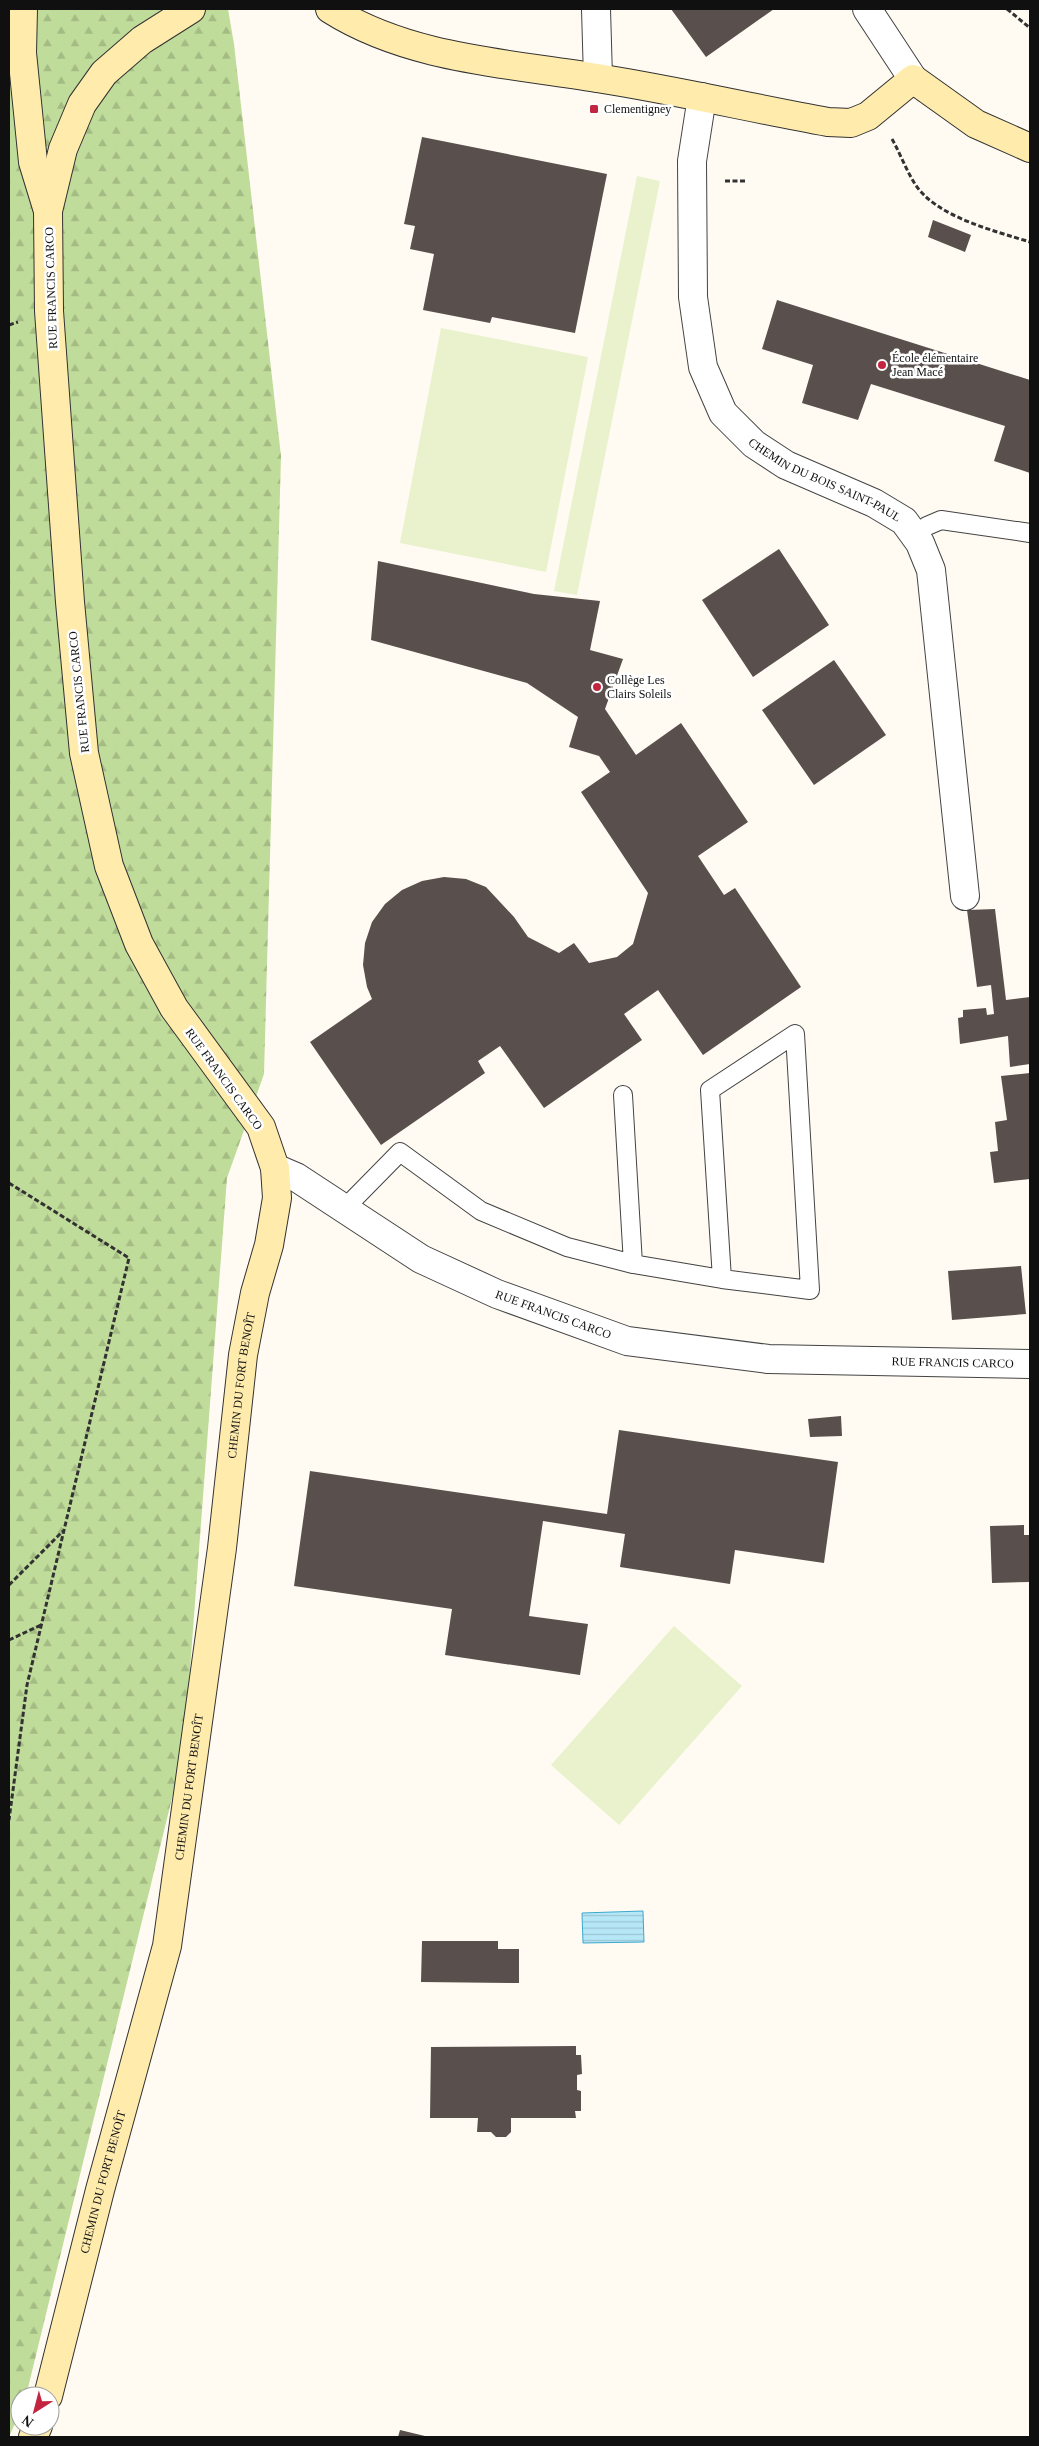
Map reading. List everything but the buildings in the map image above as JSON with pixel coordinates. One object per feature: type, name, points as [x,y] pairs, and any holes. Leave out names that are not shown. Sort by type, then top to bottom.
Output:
[{"type":"street","name":"RUE FRANCIS CARCO","points":[[23,9],[22,53],[33,162],[48,210]]},
{"type":"street","name":"RUE FRANCIS CARCO","points":[[191,9],[142,40],[104,73],[82,104],[63,149],[48,210],[49,311],[84,753],[109,866],[139,944],[174,1008],[261,1127],[275,1168],[296,1177],[421,1259],[497,1294],[627,1341],[768,1359],[1030,1364]]},
{"type":"street","points":[[330,9],[370,32],[444,54],[598,78],[828,122],[851,122],[868,116],[913,79]]},
{"type":"street","points":[[596,9],[598,78]]},
{"type":"street","points":[[867,9],[913,79],[976,124],[1030,148]]},
{"type":"street","name":"CHEMIN DU BOIS SAINT-PAUL","points":[[702,97],[692,162],[693,297],[703,367],[723,413],[754,444],[786,465],[874,503],[904,521],[920,543],[931,570],[965,896]]},
{"type":"street","name":"CHEMIN DU FORT BENOÎT","points":[[51,2386],[100,2190],[167,1946],[222,1548],[243,1355],[254,1292],[269,1245],[277,1198],[275,1168]]},
{"type":"lane","points":[[915,535],[927,526],[941,520],[1030,533]]},
{"type":"lane","points":[[344,1209],[400,1152],[481,1211],[567,1247],[633,1264],[722,1279],[810,1290],[795,1034],[710,1090],[722,1279]]},
{"type":"lane","points":[[623,1094],[633,1264]]},
{"type":"path","points":[[1007,9],[1030,28]]},
{"type":"path","points":[[877,109],[916,185],[934,204],[980,226],[1030,242]]},
{"type":"path","points":[[719,182],[747,181]]},
{"type":"path","points":[[9,1183],[129,1258],[27,1686],[9,1820]]},
{"type":"path","points":[[9,1585],[64,1530]]},
{"type":"path","points":[[9,1640],[41,1625]]},
{"type":"green space","points":[[9,9],[228,9],[234,44],[281,456],[264,1074],[227,1178],[184,1749],[28,2386],[10,2386],[9,2437]]},
{"type":"green space","points":[[637,176],[660,181],[577,595],[554,591]]},
{"type":"green space","points":[[441,328],[588,357],[546,572],[400,543]]},
{"type":"green space","points":[[674,1626],[742,1686],[619,1825],[551,1765]]},
{"type":"water","points":[[643,1911],[644,1942],[583,1943],[582,1913]]},
{"type":"place","name":"Clementigney","points":[[594,109]]},
{"type":"place","name":"École élémentaire Jean Macé","points":[[882,365]]},
{"type":"place","name":"Collège Les Clairs Soleils","points":[[597,687]]}]
